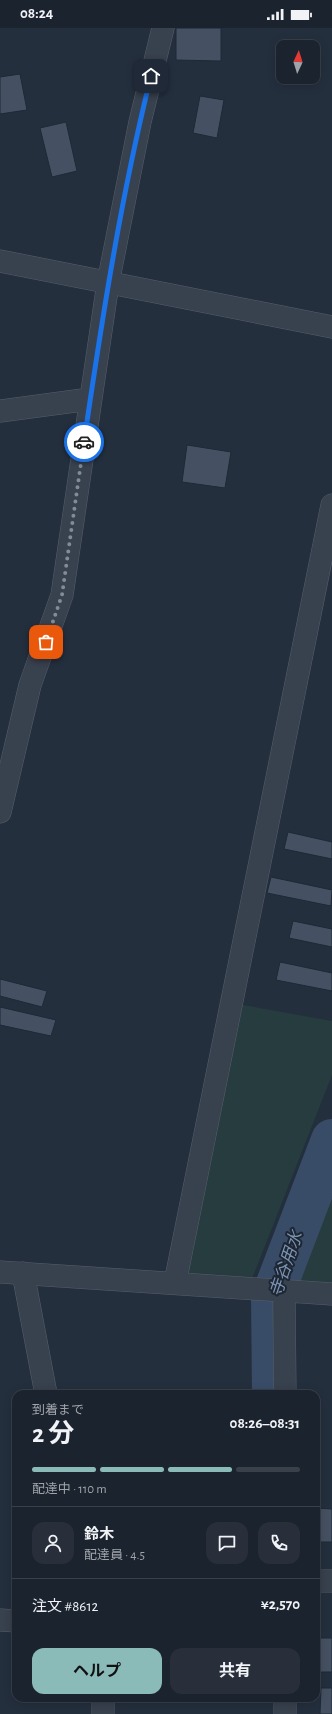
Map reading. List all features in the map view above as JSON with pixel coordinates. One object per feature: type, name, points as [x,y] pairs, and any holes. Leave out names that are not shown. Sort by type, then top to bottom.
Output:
[{"type":"street","points":[[0,812],[30,685],[62,595],[108,283],[140,122],[163,28]]},
{"type":"street","points":[[0,261],[332,327]]},
{"type":"street","points":[[0,411],[90,399]]},
{"type":"street","points":[[175,1283],[332,505]]},
{"type":"street","points":[[0,1272],[332,1294]]},
{"type":"street","points":[[23,1273],[45,1390]]},
{"type":"street","points":[[284,1292],[285,1390]]},
{"type":"street","points":[[320,1581],[332,1581]]},
{"type":"street","points":[[0,1620],[12,1621]]},
{"type":"street","points":[[103,1702],[103,1714]]},
{"type":"street","points":[[285,1702],[285,1714]]},
{"type":"green space","points":[[232,1003],[332,1021],[332,1075],[248,1289],[175,1283]]},
{"type":"green space","points":[[332,1194],[332,1294],[292,1293]]},
{"type":"building","points":[[176,28],[221,28],[221,61],[176,60]]},
{"type":"building","points":[[20,74],[27,110],[0,114],[0,77]]},
{"type":"building","points":[[200,96],[224,100],[217,138],[193,133]]},
{"type":"building","points":[[66,122],[77,171],[52,177],[40,128]]},
{"type":"building","points":[[187,445],[231,452],[225,488],[182,482]]},
{"type":"building","points":[[288,832],[332,842],[332,859],[284,849]]},
{"type":"building","points":[[271,877],[332,890],[331,906],[267,893]]},
{"type":"building","points":[[293,921],[332,929],[332,947],[289,938]]},
{"type":"building","points":[[280,962],[332,973],[332,991],[276,980]]},
{"type":"building","points":[[0,979],[47,991],[42,1007],[0,996]]},
{"type":"building","points":[[0,1007],[56,1020],[51,1036],[0,1025]]},
{"type":"building","points":[[320,1508],[332,1509],[332,1542],[320,1542]]},
{"type":"building","points":[[320,1638],[332,1638],[332,1672],[320,1672]]},
{"type":"building","points":[[321,1688],[332,1688],[332,1714],[320,1714]]},
{"type":"waterway","name":"寺谷用水","points":[[273,1390],[272,1297],[332,1140]]},
{"type":"way so far","points":[[46,642],[62,595],[84,442]]},
{"type":"route","points":[[84,442],[108,283],[140,122],[151,76]]}]
